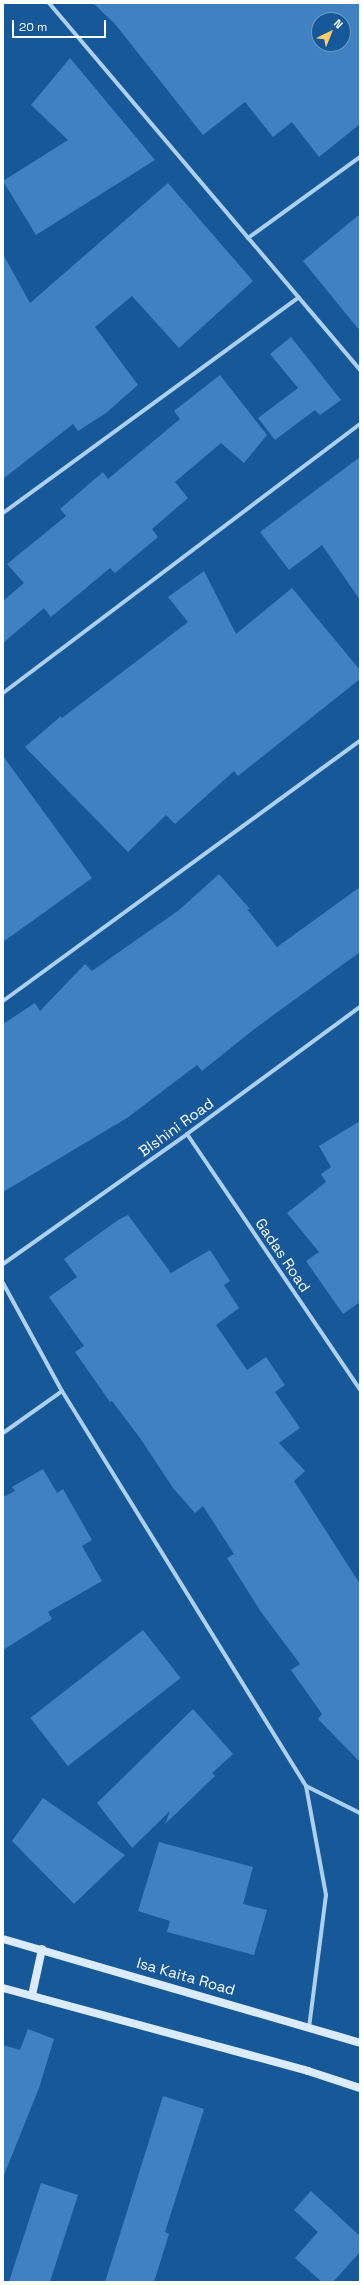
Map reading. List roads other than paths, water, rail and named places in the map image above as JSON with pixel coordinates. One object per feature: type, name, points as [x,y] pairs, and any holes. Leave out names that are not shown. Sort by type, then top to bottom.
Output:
[{"type":"main road","name":"Isa Kaita Road","points":[[3,1939],[360,2043]]},
{"type":"main road","points":[[32,1996],[42,1950]]},
{"type":"main road","points":[[3,1988],[308,2071],[360,2088]]},
{"type":"street","points":[[49,3],[360,370]]},
{"type":"street","points":[[248,238],[360,158]]},
{"type":"street","points":[[3,513],[299,297]]},
{"type":"street","points":[[3,693],[360,424]]},
{"type":"street","points":[[3,1001],[360,741]]},
{"type":"street","name":"BIshini Road","points":[[3,1264],[187,1134],[360,1007]]},
{"type":"street","name":"Gadas Road","points":[[187,1134],[360,1390]]},
{"type":"street","points":[[3,1283],[62,1391],[306,1786],[326,1895],[309,2027]]},
{"type":"street","points":[[3,1433],[62,1391]]},
{"type":"street","points":[[306,1786],[360,1812]]}]
